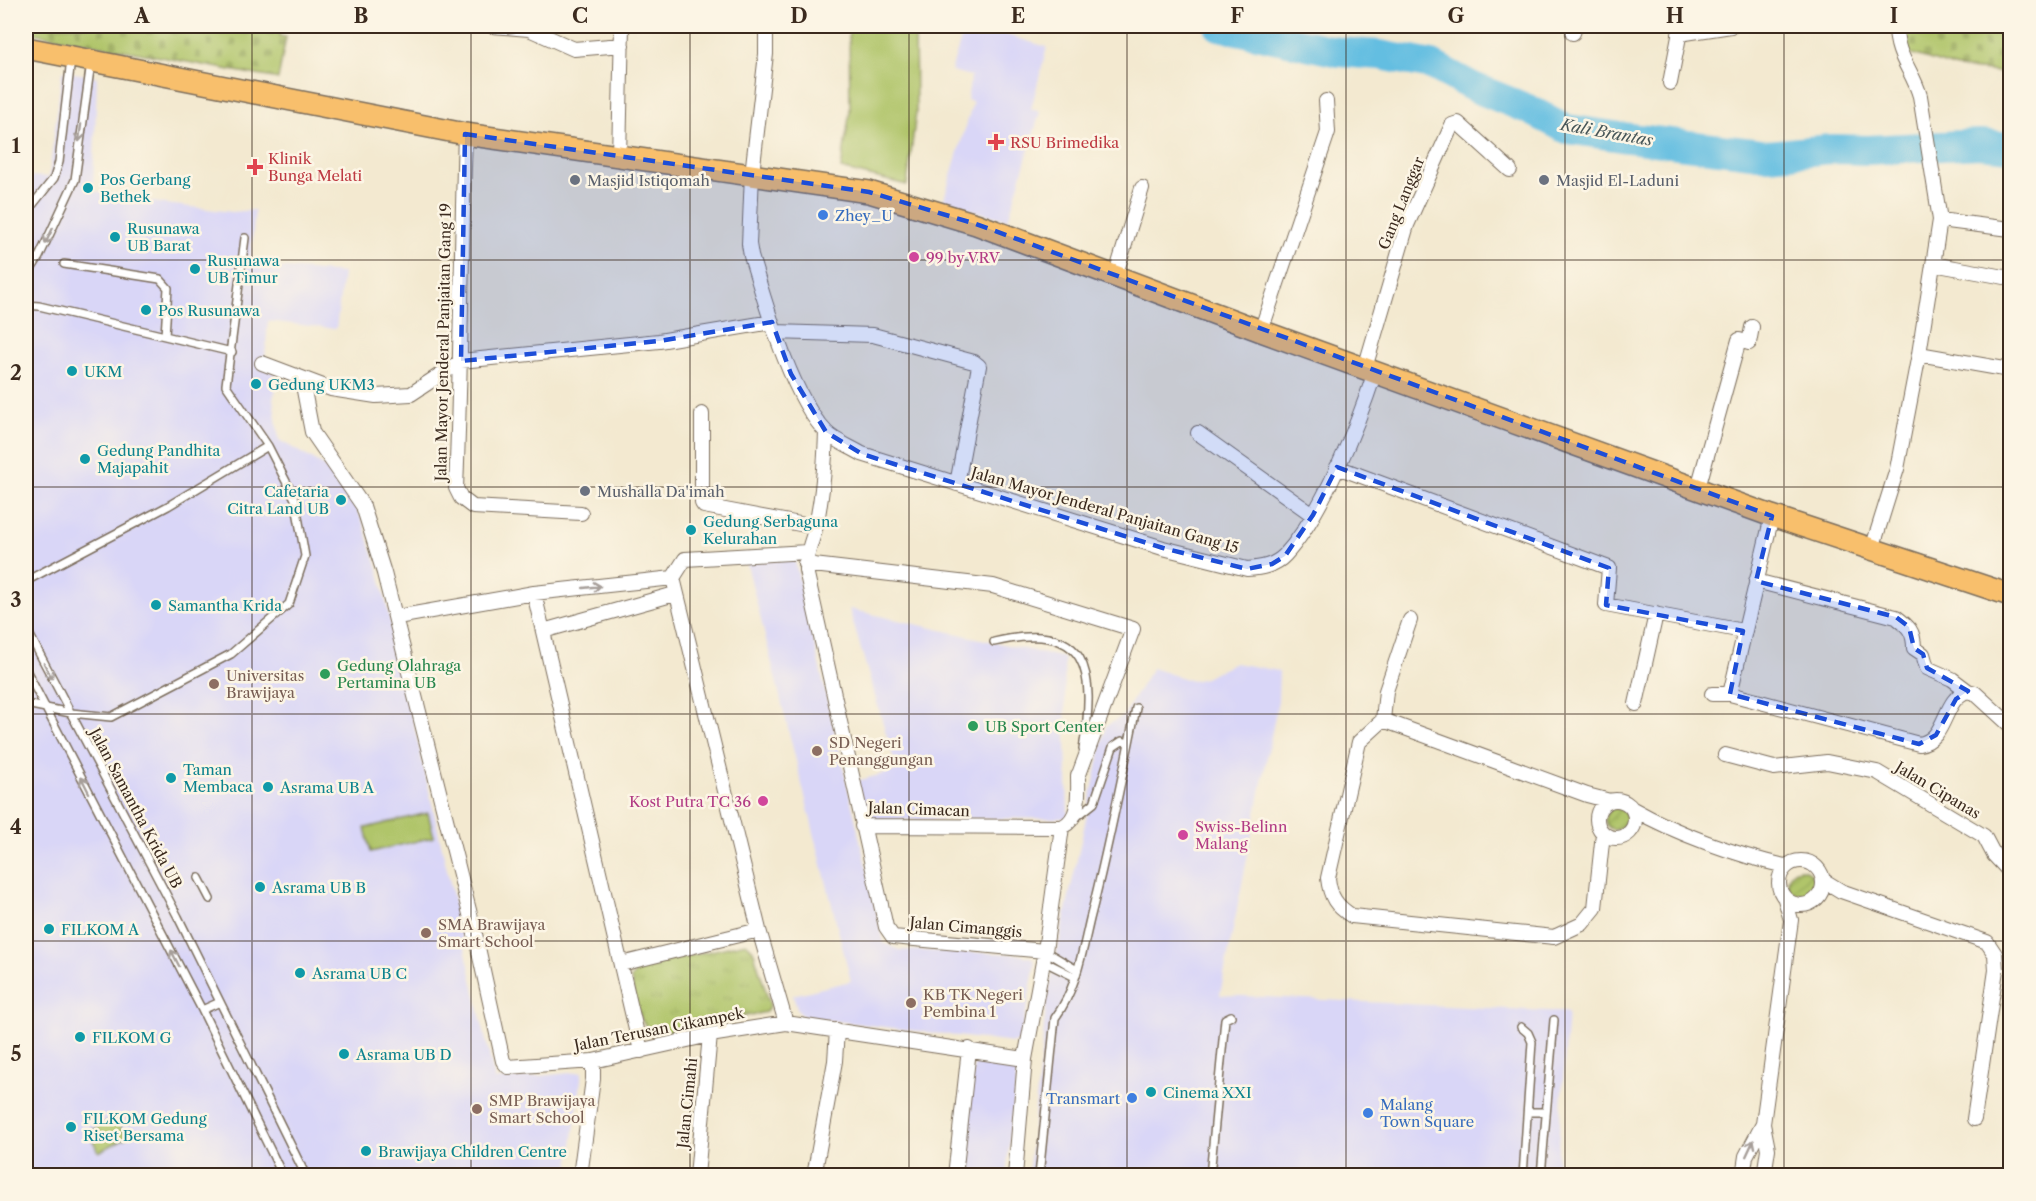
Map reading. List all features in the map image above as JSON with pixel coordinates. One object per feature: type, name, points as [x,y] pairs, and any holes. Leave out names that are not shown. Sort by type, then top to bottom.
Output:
[{"type":"main road","points":[[26,48],[465,134],[869,192],[976,224],[1261,331],[1772,516],[2010,595]]},
{"type":"street","points":[[492,26],[529,29],[574,50],[622,45]]},
{"type":"street","points":[[619,157],[622,26]]},
{"type":"street","points":[[766,26],[766,54],[752,174],[750,250],[791,374],[826,432],[825,482],[816,527],[806,558]]},
{"type":"street","points":[[1670,83],[1680,30],[1731,26]]},
{"type":"street","points":[[1872,549],[1897,469],[1919,354],[1940,220],[1915,79],[1900,56],[1896,26]]},
{"type":"street","points":[[1261,331],[1328,132],[1326,101]]},
{"type":"street","name":"Gang Langgar","points":[[1370,370],[1407,225],[1452,125],[1458,123],[1470,132],[1510,170]]},
{"type":"street","name":"Jalan Mayor Jenderal Panjaitan Gang 19","points":[[465,134],[456,488],[460,498],[473,507],[581,513]]},
{"type":"street","points":[[1115,277],[1142,188]]},
{"type":"street","points":[[1940,220],[2010,229]]},
{"type":"street","points":[[1933,264],[2010,278]]},
{"type":"street","points":[[262,363],[302,380],[331,389],[376,396],[411,394],[461,362],[774,327],[873,335],[974,362],[979,366],[957,484]]},
{"type":"street","points":[[1698,488],[1739,340],[1749,343],[1752,327]]},
{"type":"street","points":[[1919,354],[2010,370]]},
{"type":"street","name":"Jalan Mayor Jenderal Panjaitan Gang 15","points":[[826,432],[861,454],[1163,548],[1247,569],[1272,564],[1284,556],[1313,514],[1337,467],[1370,370]]},
{"type":"street","name":"Jalan Terusan Cikampek","points":[[302,380],[312,432],[363,506],[397,617],[503,1061],[514,1068],[593,1061],[710,1035],[786,1023],[1025,1059]]},
{"type":"street","points":[[702,414],[702,503],[704,506],[816,527]]},
{"type":"street","points":[[1198,433],[1313,514]]},
{"type":"street","points":[[1337,467],[1609,567],[1606,605],[1743,631]]},
{"type":"street","points":[[1730,694],[1743,631],[1772,516]]},
{"type":"street","points":[[786,1023],[759,930],[675,594],[673,578],[685,559],[806,558],[993,586],[1133,629],[1078,776],[1067,824],[1025,1059],[1015,1176]]},
{"type":"street","name":"Jalan Cimacan","points":[[806,558],[862,826],[1067,824]]},
{"type":"street","points":[[397,617],[534,593],[673,578]]},
{"type":"street","points":[[1755,581],[1896,616],[1909,627],[1914,635],[1914,648],[1923,654],[1927,668],[1975,693],[2010,725]]},
{"type":"street","points":[[534,593],[641,1051]]},
{"type":"street","points":[[543,631],[675,594]]},
{"type":"street","points":[[1636,704],[1656,614]]},
{"type":"street","points":[[1410,620],[1386,691],[1383,720],[1359,742],[1328,878],[1330,892],[1338,907],[1352,916],[1554,937],[1582,924],[1595,908],[1603,833],[1587,795]]},
{"type":"street","points":[[1712,694],[1730,694],[1919,744],[1931,741],[1956,699],[1968,691]]},
{"type":"street","points":[[1383,720],[1587,795],[1610,801],[1623,801],[1654,821],[1761,861],[1782,872]]},
{"type":"street","name":"Jalan Cipanas","points":[[1725,755],[1774,768],[1827,762],[1876,772],[1984,836],[1994,855],[2010,872]]},
{"type":"street","points":[[1597,815],[1604,804],[1610,801]]},
{"type":"street","points":[[1625,835],[1635,821],[1633,809]]},
{"type":"street","points":[[1602,854],[1625,835],[1654,821]]},
{"type":"street","name":"Jalan Cimanggis","points":[[862,826],[886,927],[893,937],[1044,956]]},
{"type":"street","points":[[1603,833],[1625,835]]},
{"type":"street","points":[[1764,1176],[1768,1149],[1763,1124],[1791,920],[1781,893],[1782,872],[1791,862],[1805,861],[1817,867],[1822,886],[1816,899],[1804,905],[1791,920]]},
{"type":"street","points":[[1822,886],[1987,942],[1995,954],[1996,970],[1974,1119]]},
{"type":"street","points":[[1785,899],[1804,905]]},
{"type":"street","points":[[621,964],[759,930]]},
{"type":"street","points":[[814,1176],[835,1061],[837,1030]]},
{"type":"street","name":"Jalan Cimahi","points":[[697,1176],[710,1035]]},
{"type":"street","points":[[955,1176],[969,1049]]},
{"type":"street","points":[[580,1176],[593,1080],[593,1061]]},
{"type":"street","points":[[1743,1176],[1746,1156],[1763,1124]]},
{"type":"lane","points":[[26,213],[54,178],[81,58]]},
{"type":"lane","points":[[26,277],[39,257],[75,180],[81,58]]},
{"type":"lane","points":[[26,704],[71,713],[111,717],[231,654],[290,604],[305,556],[295,499],[268,446],[226,385],[245,238]]},
{"type":"lane","points":[[64,264],[160,279],[168,288],[165,336]]},
{"type":"lane","points":[[26,305],[39,306],[232,352]]},
{"type":"lane","points":[[26,581],[168,506],[268,446]]},
{"type":"lane","name":"Jalan Samantha Krida UB","points":[[26,628],[220,1002],[306,1176]]},
{"type":"lane","points":[[994,642],[1039,635],[1058,639],[1075,651],[1085,666],[1089,699],[1078,776]]},
{"type":"lane","points":[[26,670],[202,1010],[283,1176]]},
{"type":"lane","points":[[1039,1176],[1055,1018],[1065,1005],[1076,973],[1107,852],[1136,708]]},
{"type":"lane","points":[[1067,824],[1094,804],[1113,747],[1122,741],[1129,743]]},
{"type":"lane","points":[[199,879],[210,899]]},
{"type":"lane","points":[[1044,956],[1076,973]]},
{"type":"lane","points":[[202,1010],[220,1002]]},
{"type":"lane","points":[[1210,1176],[1225,1051],[1225,1019],[1231,1016]]},
{"type":"lane","points":[[1540,1176],[1554,1020]]},
{"type":"lane","points":[[1521,1027],[1528,1033],[1532,1042],[1523,1176]]},
{"type":"lane","points":[[1528,1112],[1546,1112]]},
{"type":"highlighted area","points":[[465,134],[869,192],[976,224],[1772,516],[1756,581],[1896,617],[1909,627],[1914,648],[1923,654],[1927,668],[1968,691],[1956,699],[1936,735],[1919,744],[1730,694],[1743,631],[1606,605],[1609,568],[1337,467],[1313,515],[1285,556],[1272,564],[1247,569],[1163,548],[862,454],[826,432],[791,374],[772,322],[659,341],[461,361]]},
{"type":"shaded area","name":"RSU Brimedika","points":[[965,26],[976,26],[1047,47],[1031,109],[1040,112],[1008,220],[943,202],[973,102],[967,100],[971,76],[951,71]]},
{"type":"shaded area","name":"Universitas Brawijaya","points":[[62,71],[97,77],[93,191],[165,204],[232,212],[255,210],[250,265],[343,273],[336,329],[268,321],[264,367],[280,377],[273,398],[279,440],[324,466],[349,490],[363,523],[379,572],[495,1080],[582,1072],[568,1175],[26,1175],[26,176],[49,177]]},
{"type":"shaded area","points":[[794,557],[884,943],[899,950],[1017,954],[1033,958],[1035,964],[1021,1039],[1014,1043],[804,1017],[798,1011],[793,995],[851,981],[746,560]]},
{"type":"shaded area","name":"UB Sport Center","points":[[849,609],[1064,658],[1068,818],[866,820],[857,781],[897,770]]},
{"type":"shaded area","points":[[1235,663],[1279,671],[1278,701],[1220,995],[1568,1012],[1556,1175],[1028,1176],[1047,998],[1106,726],[1123,716],[1152,668],[1192,681],[1205,678]]},
{"type":"shaded area","points":[[974,1064],[1017,1070],[1006,1175],[962,1176]]},
{"type":"green space","points":[[26,26],[280,26],[280,36],[286,37],[278,79],[26,32]]},
{"type":"green space","points":[[849,26],[915,26],[916,112],[907,185],[841,169],[850,111]]},
{"type":"green space","points":[[1900,26],[2010,26],[2010,73],[1957,68],[1906,52]]},
{"type":"green space","points":[[1612,808],[1620,808],[1627,815],[1627,823],[1620,830],[1612,830],[1605,823],[1605,815]]},
{"type":"green space","points":[[428,813],[434,837],[371,852],[365,828]]},
{"type":"green space","points":[[1801,869],[1811,872],[1814,882],[1811,892],[1801,895],[1791,892],[1788,882],[1791,872]]},
{"type":"green space","points":[[746,943],[753,950],[770,1005],[766,1012],[657,1033],[645,1025],[638,1011],[631,979],[639,967]]},
{"type":"green space","points":[[115,1117],[127,1137],[99,1152],[88,1132]]},
{"type":"waterway","name":"Kali Brantas","points":[[1219,26],[1339,52],[1380,55],[1432,65],[1473,87],[1528,109],[1567,129],[1768,155],[1831,149],[1868,150],[1980,144],[2010,147]]},
{"type":"place","name":"RSU Brimedika","points":[[996,142]]},
{"type":"place","name":"Klinik Bunga Melati","points":[[255,167]]},
{"type":"place","name":"Masjid Istiqomah","points":[[575,180]]},
{"type":"place","name":"Masjid El-Laduni","points":[[1544,180]]},
{"type":"place","name":"Pos Gerbang Bethek","points":[[88,188]]},
{"type":"place","name":"Zhey_U","points":[[823,215]]},
{"type":"place","name":"Rusunawa UB Barat","points":[[115,237]]},
{"type":"place","name":"99 by VRV","points":[[914,257]]},
{"type":"place","name":"Rusunawa UB Timur","points":[[195,269]]},
{"type":"place","name":"Pos Rusunawa","points":[[146,310]]},
{"type":"place","name":"UKM","points":[[72,371]]},
{"type":"place","name":"Gedung UKM3","points":[[256,384]]},
{"type":"place","name":"Gedung Pandhita Majapahit","points":[[85,459]]},
{"type":"place","name":"Mushalla Da'imah","points":[[585,491]]},
{"type":"place","name":"Cafetaria Citra Land UB","points":[[341,500]]},
{"type":"place","name":"Gedung Serbaguna Kelurahan","points":[[691,530]]},
{"type":"place","name":"Samantha Krida","points":[[156,605]]},
{"type":"place","name":"Gedung Olahraga Pertamina UB","points":[[325,674]]},
{"type":"place","name":"Universitas Brawijaya","points":[[214,684]]},
{"type":"place","name":"UB Sport Center","points":[[973,726]]},
{"type":"place","name":"SD Negeri Penanggungan","points":[[817,751]]},
{"type":"place","name":"Taman Membaca","points":[[171,778]]},
{"type":"place","name":"Asrama UB A","points":[[268,787]]},
{"type":"place","name":"Kost Putra TC 36","points":[[763,801]]},
{"type":"place","name":"Swiss-Belinn Malang","points":[[1183,835]]},
{"type":"place","name":"Asrama UB B","points":[[260,887]]},
{"type":"place","name":"FILKOM A","points":[[49,929]]},
{"type":"place","name":"SMA Brawijaya Smart School","points":[[426,933]]},
{"type":"place","name":"Asrama UB C","points":[[300,973]]},
{"type":"place","name":"KB TK Negeri Pembina 1","points":[[911,1003]]},
{"type":"place","name":"FILKOM G","points":[[80,1037]]},
{"type":"place","name":"Asrama UB D","points":[[344,1054]]},
{"type":"place","name":"Cinema XXI","points":[[1151,1092]]},
{"type":"place","name":"Transmart","points":[[1132,1098]]},
{"type":"place","name":"SMP Brawijaya Smart School","points":[[477,1109]]},
{"type":"place","name":"Malang Town Square","points":[[1368,1113]]},
{"type":"place","name":"FILKOM Gedung Riset Bersama","points":[[71,1127]]},
{"type":"place","name":"Brawijaya Children Centre","points":[[366,1151]]}]
